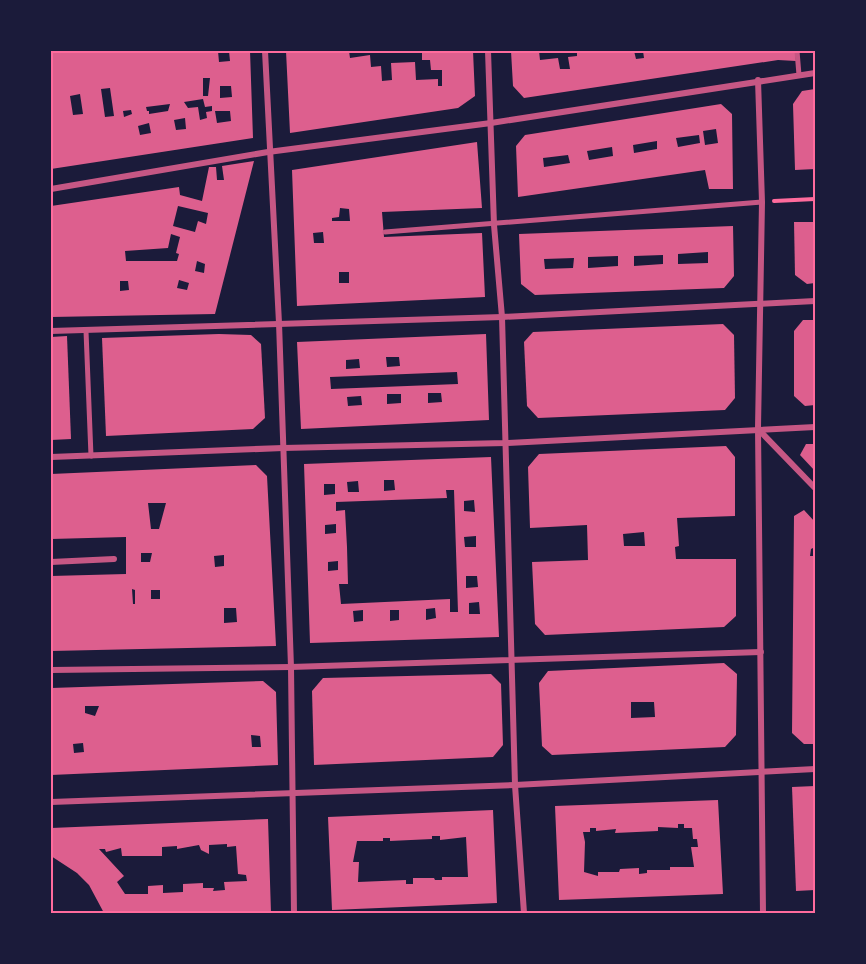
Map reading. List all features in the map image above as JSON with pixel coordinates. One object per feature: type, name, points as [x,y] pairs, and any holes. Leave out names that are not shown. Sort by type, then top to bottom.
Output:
[{"type":"street","points":[[265,51],[268,152],[279,322],[291,667],[294,913]]},
{"type":"street","points":[[488,51],[494,225],[502,317],[515,785],[524,913]]},
{"type":"street","points":[[796,51],[799,75]]},
{"type":"street","points":[[51,189],[268,152],[490,123],[815,73]]},
{"type":"street","points":[[758,80],[762,202],[758,428],[763,913]]},
{"type":"street","points":[[385,232],[762,202]]},
{"type":"street","points":[[51,331],[279,322],[502,317],[815,301]]},
{"type":"street","points":[[86,330],[91,456]]},
{"type":"street","points":[[51,458],[283,448],[506,443],[758,428],[815,427]]},
{"type":"street","points":[[758,428],[815,489]]},
{"type":"street","points":[[51,562],[114,559]]},
{"type":"street","points":[[51,670],[291,667],[761,652]]},
{"type":"street","points":[[51,802],[515,785],[815,769]]},
{"type":"path","points":[[762,202],[815,199]]},
{"type":"building","points":[[51,51],[218,51],[219,62],[230,61],[229,51],[250,51],[253,138],[51,169]],"holes":[[[203,78],[210,78],[208,96],[203,96]],[[220,86],[231,86],[232,97],[220,98]],[[110,88],[114,116],[105,117],[101,89]],[[80,94],[83,114],[73,115],[70,96]],[[203,99],[205,107],[212,106],[212,111],[206,112],[207,118],[200,120],[198,107],[188,108],[184,102]],[[170,104],[168,111],[149,114],[146,107]],[[131,110],[132,114],[124,117],[123,111]],[[215,111],[230,111],[231,121],[217,123]],[[185,118],[186,129],[176,130],[174,120]],[[149,123],[151,133],[140,135],[138,126]]]},
{"type":"building","points":[[286,51],[349,51],[350,58],[370,55],[371,67],[381,66],[382,81],[392,80],[391,63],[415,62],[416,80],[438,79],[438,86],[442,86],[442,70],[431,70],[430,60],[422,60],[422,51],[473,51],[475,96],[458,108],[290,133]]},
{"type":"building","points":[[511,51],[539,51],[540,60],[558,58],[560,69],[570,69],[568,57],[577,56],[577,52],[582,51],[634,51],[636,59],[644,58],[643,51],[790,51],[795,53],[796,61],[778,60],[524,98],[513,86]]},
{"type":"building","points":[[815,89],[815,169],[795,170],[793,104],[802,91]]},
{"type":"building","points":[[721,104],[732,114],[733,189],[709,189],[705,170],[518,197],[516,146],[525,135]],"holes":[[[716,129],[718,143],[705,145],[703,131]],[[699,135],[700,143],[678,147],[676,138]],[[657,141],[657,149],[634,153],[633,145]],[[612,147],[613,156],[589,160],[587,151]],[[568,155],[570,163],[544,167],[543,158]]]},
{"type":"building","points":[[477,142],[482,208],[382,212],[384,237],[482,233],[485,297],[297,306],[292,170]],"holes":[[[340,208],[349,209],[350,221],[332,221],[332,218],[339,217]],[[323,232],[324,243],[314,243],[313,233]],[[339,272],[349,272],[349,283],[339,283]]]},
{"type":"building","points":[[254,161],[215,314],[51,317],[51,206],[179,187],[180,195],[202,201],[209,167],[216,167],[217,180],[224,180],[222,166]],"holes":[[[178,206],[208,213],[206,224],[198,221],[195,232],[173,226]],[[171,234],[180,237],[176,253],[179,254],[177,261],[126,261],[125,251],[168,248]],[[197,261],[205,264],[204,273],[195,271]],[[179,280],[189,283],[187,290],[177,288]],[[120,281],[128,281],[129,290],[120,291]]]},
{"type":"building","points":[[794,222],[815,222],[815,283],[807,284],[795,275]]},
{"type":"building","points":[[733,226],[734,276],[724,288],[535,295],[521,284],[519,234]],"holes":[[[708,252],[708,263],[678,264],[678,254]],[[663,255],[663,264],[634,266],[634,256]],[[618,256],[618,266],[588,268],[588,257]],[[574,258],[573,268],[545,269],[544,259]]]},
{"type":"building","points":[[803,320],[815,320],[815,405],[805,406],[794,396],[794,331]]},
{"type":"building","points":[[723,324],[734,335],[735,398],[725,410],[538,418],[527,406],[524,342],[533,332]]},
{"type":"building","points":[[486,334],[489,420],[301,429],[297,342]],"holes":[[[386,357],[399,357],[400,366],[387,367]],[[359,359],[360,368],[346,369],[346,360]],[[457,372],[458,384],[331,389],[330,377]],[[428,393],[441,393],[442,402],[428,403]],[[387,394],[401,394],[401,403],[387,404]],[[361,396],[362,405],[348,406],[347,397]]]},
{"type":"building","points":[[251,335],[261,344],[265,418],[253,429],[106,436],[102,338]]},
{"type":"building","points":[[67,336],[71,439],[51,440],[51,337]]},
{"type":"building","points":[[806,444],[815,444],[815,471],[800,455]]},
{"type":"building","points":[[726,446],[735,457],[735,516],[677,518],[679,546],[675,547],[676,559],[736,559],[736,616],[724,627],[545,635],[535,624],[532,562],[588,560],[587,525],[530,528],[528,467],[539,454]],"holes":[[[644,532],[645,546],[624,546],[623,534]]]},
{"type":"building","points":[[491,457],[499,637],[310,643],[304,464]],"holes":[[[384,480],[394,480],[395,490],[384,491]],[[358,481],[359,492],[348,492],[347,482]],[[324,484],[335,484],[335,494],[324,495]],[[446,490],[454,490],[458,612],[450,612],[450,599],[341,604],[339,584],[348,584],[345,510],[336,511],[336,502],[447,498]],[[474,500],[475,512],[464,511],[464,501]],[[336,524],[336,533],[325,534],[325,525]],[[476,536],[476,547],[465,547],[464,537]],[[338,561],[338,570],[328,571],[328,562]],[[466,576],[477,576],[478,587],[466,588]],[[479,602],[480,614],[469,614],[469,603]],[[435,608],[436,618],[426,620],[426,609]],[[363,610],[363,621],[354,622],[353,611]],[[390,610],[399,610],[399,620],[390,621]]]},
{"type":"building","points":[[256,465],[267,476],[276,646],[51,651],[51,576],[126,574],[126,537],[51,539],[51,474]],"holes":[[[148,503],[166,503],[159,529],[151,529]],[[141,553],[152,553],[150,562],[141,562]],[[224,555],[224,566],[215,567],[214,556]],[[132,589],[135,590],[135,604],[133,604]],[[151,590],[160,590],[160,599],[151,599]],[[224,608],[236,608],[237,622],[224,623]]]},
{"type":"building","points":[[804,510],[815,522],[815,547],[811,549],[810,556],[815,556],[815,744],[804,744],[792,733],[794,516]]},
{"type":"building","points":[[724,663],[737,674],[736,735],[725,747],[552,755],[542,746],[539,683],[548,671]],"holes":[[[631,702],[654,702],[655,717],[631,718]]]},
{"type":"building","points":[[491,674],[501,684],[503,745],[493,757],[314,765],[312,691],[323,678]]},
{"type":"building","points":[[263,681],[276,692],[278,765],[51,775],[51,688]],"holes":[[[85,706],[99,706],[95,716],[85,713]],[[251,735],[260,736],[261,747],[252,747]],[[83,743],[84,752],[74,753],[73,744]]]},
{"type":"building","points":[[815,786],[815,890],[796,891],[792,787]]},
{"type":"building","points":[[718,800],[723,894],[559,900],[555,806]],"holes":[[[678,824],[684,824],[684,828],[692,828],[693,839],[697,839],[698,847],[691,847],[694,867],[670,867],[670,870],[647,870],[647,873],[639,874],[639,868],[620,869],[619,872],[598,872],[598,876],[584,872],[583,832],[590,832],[590,828],[596,828],[596,831],[616,829],[615,833],[658,831],[658,827],[678,828]]]},
{"type":"building","points":[[493,810],[497,903],[332,910],[328,817]],"holes":[[[432,836],[440,836],[440,840],[466,837],[468,877],[442,877],[442,880],[413,878],[413,884],[406,884],[406,880],[358,882],[359,862],[353,862],[357,841],[383,841],[383,838],[390,838],[390,841],[432,839]]]},
{"type":"building","points":[[268,819],[271,913],[104,913],[89,885],[77,873],[51,856],[51,828]],"holes":[[[227,844],[227,847],[236,846],[238,874],[246,875],[247,881],[224,882],[225,890],[213,891],[214,888],[203,888],[203,883],[183,884],[183,892],[163,893],[163,885],[148,886],[148,894],[125,894],[117,882],[124,876],[99,849],[105,849],[106,852],[121,848],[122,856],[162,856],[162,847],[177,846],[177,849],[199,845],[201,850],[209,854],[209,845]]]}]
